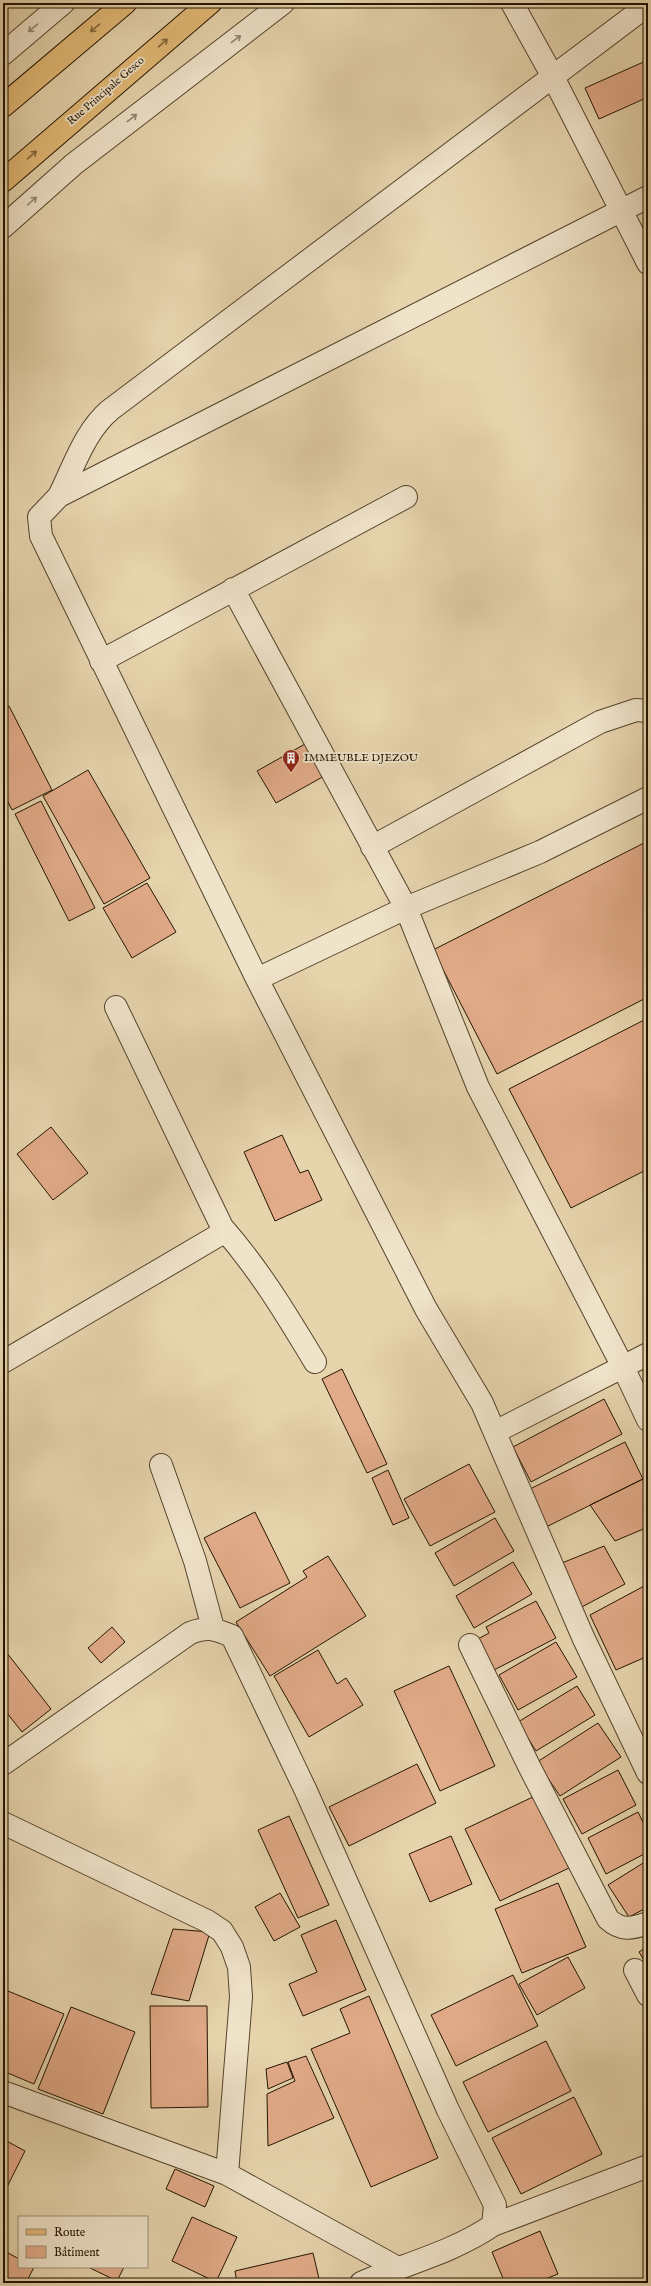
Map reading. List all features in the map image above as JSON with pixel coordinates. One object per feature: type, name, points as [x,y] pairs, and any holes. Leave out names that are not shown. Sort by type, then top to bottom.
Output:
[{"type":"main road","points":[[3,106],[125,3]]},
{"type":"main road","name":"Rue Principale Gesco","points":[[3,181],[210,3]]},
{"type":"street","points":[[3,54],[63,3]]},
{"type":"street","points":[[3,227],[74,164],[284,3]]},
{"type":"street","points":[[512,3],[553,77],[648,263]]},
{"type":"street","points":[[648,5],[110,410],[91,430],[59,496],[40,517],[41,536],[257,979],[426,1309],[482,1403],[583,1637],[648,1773]]},
{"type":"street","points":[[59,496],[648,197]]},
{"type":"street","points":[[101,661],[406,497]]},
{"type":"street","points":[[233,589],[406,908],[478,1088],[623,1367],[648,1420]]},
{"type":"street","points":[[372,847],[600,722],[636,710],[648,711]]},
{"type":"street","points":[[257,979],[406,908],[540,852],[648,798]]},
{"type":"street","points":[[116,1007],[222,1227],[248,1256],[273,1292],[315,1362]]},
{"type":"street","points":[[3,1362],[219,1235],[222,1227]]},
{"type":"street","points":[[495,1432],[648,1354]]},
{"type":"street","points":[[161,1465],[195,1561],[213,1628]]},
{"type":"street","points":[[3,1764],[190,1633],[202,1629],[213,1628],[232,1636],[306,1791],[448,2110],[495,2205],[493,2225]]},
{"type":"street","points":[[470,1645],[530,1768],[608,1919],[616,1927],[630,1929],[648,1923]]},
{"type":"street","points":[[3,1823],[207,1921],[222,1931],[232,1946],[239,1967],[241,1997],[227,2174]]},
{"type":"street","points":[[635,1970],[648,1995]]},
{"type":"street","points":[[3,2092],[227,2174],[396,2267]]},
{"type":"street","points":[[361,2283],[396,2267],[472,2239],[493,2225],[648,2166]]},
{"type":"building","points":[[648,60],[648,102],[646,98],[599,119],[585,88]]},
{"type":"building","points":[[9,706],[52,790],[12,810],[3,792],[3,709]]},
{"type":"building","name":"IMMEUBLE DJEZOU","points":[[305,744],[326,775],[276,803],[257,771]]},
{"type":"building","points":[[88,770],[150,878],[104,904],[43,796]]},
{"type":"building","points":[[41,801],[95,908],[69,921],[15,814]]},
{"type":"building","points":[[648,841],[648,997],[497,1074],[433,950]]},
{"type":"building","points":[[147,883],[176,932],[132,958],[103,908]]},
{"type":"building","points":[[648,1018],[648,1169],[571,1208],[509,1089]]},
{"type":"building","points":[[51,1127],[88,1173],[53,1200],[17,1154]]},
{"type":"building","points":[[282,1135],[300,1173],[308,1170],[322,1200],[275,1221],[244,1152]]},
{"type":"building","points":[[342,1369],[387,1464],[367,1473],[322,1379]]},
{"type":"building","points":[[648,1369],[648,1382],[643,1371]]},
{"type":"building","points":[[604,1399],[622,1434],[531,1482],[513,1447]]},
{"type":"building","points":[[625,1442],[643,1479],[544,1528],[526,1491]]},
{"type":"building","points":[[469,1464],[495,1512],[430,1546],[404,1499]]},
{"type":"building","points":[[388,1470],[409,1518],[393,1525],[372,1478]]},
{"type":"building","points":[[643,1479],[648,1489],[648,1527],[615,1541],[590,1505]]},
{"type":"building","points":[[255,1512],[290,1583],[240,1608],[204,1538]]},
{"type":"building","points":[[495,1518],[514,1551],[454,1586],[435,1553]]},
{"type":"building","points":[[604,1546],[625,1584],[578,1609],[557,1565]]},
{"type":"building","points":[[328,1556],[366,1616],[270,1676],[236,1622],[307,1577],[303,1571]]},
{"type":"building","points":[[513,1562],[532,1594],[474,1628],[456,1596]]},
{"type":"building","points":[[648,1584],[648,1656],[616,1670],[590,1615]]},
{"type":"building","points":[[536,1601],[556,1638],[494,1670],[478,1639],[489,1633],[486,1627]]},
{"type":"building","points":[[112,1627],[125,1642],[101,1663],[88,1648]]},
{"type":"building","points":[[556,1642],[577,1677],[518,1710],[499,1675]]},
{"type":"building","points":[[3,1648],[51,1709],[22,1732],[3,1708]]},
{"type":"building","points":[[318,1650],[337,1684],[346,1678],[363,1705],[309,1737],[274,1676]]},
{"type":"building","points":[[449,1666],[495,1766],[440,1791],[394,1691]]},
{"type":"building","points":[[577,1686],[595,1715],[536,1751],[518,1722]]},
{"type":"building","points":[[598,1723],[621,1757],[560,1796],[537,1762]]},
{"type":"building","points":[[648,1729],[648,1742],[643,1732]]},
{"type":"building","points":[[417,1764],[436,1803],[349,1846],[329,1807]]},
{"type":"building","points":[[618,1770],[636,1805],[582,1834],[563,1799]]},
{"type":"building","points":[[535,1796],[569,1868],[500,1901],[465,1829]]},
{"type":"building","points":[[638,1812],[648,1832],[648,1852],[606,1874],[588,1838]]},
{"type":"building","points":[[289,1816],[329,1905],[298,1918],[258,1830]]},
{"type":"building","points":[[451,1836],[472,1884],[430,1902],[409,1854]]},
{"type":"building","points":[[648,1860],[648,1907],[629,1917],[608,1885]]},
{"type":"building","points":[[558,1883],[586,1947],[522,1973],[495,1909]]},
{"type":"building","points":[[280,1893],[300,1927],[274,1941],[255,1907]]},
{"type":"building","points":[[336,1920],[366,1990],[303,2016],[289,1984],[317,1972],[301,1935]]},
{"type":"building","points":[[173,1929],[210,1932],[189,2001],[151,1994]]},
{"type":"building","points":[[648,1946],[648,1967],[639,1952]]},
{"type":"building","points":[[568,1957],[585,1988],[537,2015],[519,1984]]},
{"type":"building","points":[[513,1975],[538,2026],[456,2066],[431,2015]]},
{"type":"building","points":[[3,1989],[64,2014],[34,2084],[3,2071]]},
{"type":"building","points":[[369,1996],[438,2158],[371,2187],[311,2049],[350,2033],[340,2009]]},
{"type":"building","points":[[150,2006],[207,2006],[208,2107],[151,2108]]},
{"type":"building","points":[[71,2007],[135,2032],[103,2114],[38,2089]]},
{"type":"building","points":[[546,2041],[571,2091],[488,2132],[463,2082]]},
{"type":"building","points":[[306,2056],[334,2118],[268,2146],[267,2094],[295,2081],[288,2062]]},
{"type":"building","points":[[287,2062],[293,2078],[268,2089],[266,2069]]},
{"type":"building","points":[[574,2097],[602,2154],[521,2194],[492,2138]]},
{"type":"building","points":[[3,2139],[25,2151],[3,2195]]},
{"type":"building","points":[[175,2169],[214,2186],[205,2207],[166,2189]]},
{"type":"building","points":[[192,2217],[237,2237],[216,2282],[172,2261]]},
{"type":"building","points":[[540,2231],[558,2274],[535,2283],[505,2283],[492,2252]]},
{"type":"building","points":[[3,2250],[18,2258],[18,2268],[34,2268],[26,2283],[3,2283]]},
{"type":"building","points":[[313,2253],[320,2283],[237,2283],[235,2271]]},
{"type":"building","points":[[90,2268],[124,2268],[117,2281]]},
{"type":"place","name":"IMMEUBLE DJEZOU","points":[[291,773]]}]
